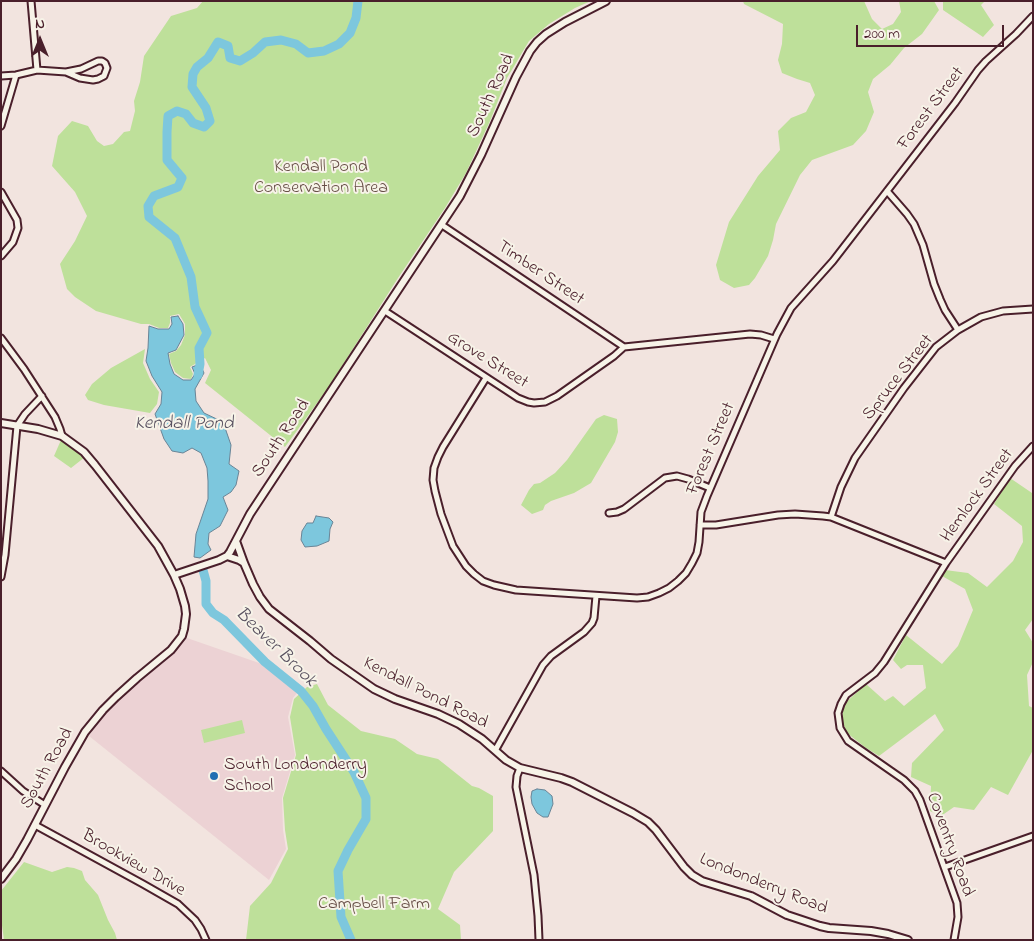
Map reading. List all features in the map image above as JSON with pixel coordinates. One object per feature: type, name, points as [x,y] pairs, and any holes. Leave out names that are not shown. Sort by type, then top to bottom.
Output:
[{"type":"street","points":[[31,1],[37,70]]},
{"type":"street","name":"South Road","points":[[227,556],[250,514],[385,311],[469,180],[516,77],[530,51],[546,34],[606,1]]},
{"type":"street","name":"Forest Street","points":[[486,378],[443,446],[434,468],[433,480],[438,503],[453,546],[462,561],[483,581],[516,590],[636,598],[648,597],[669,588],[682,577],[697,553],[702,507],[784,318],[833,261],[955,103],[978,70],[1033,16]]},
{"type":"street","points":[[1,76],[37,70],[66,72],[81,69],[98,61],[105,63],[107,68],[104,76],[93,80],[80,78],[66,72]]},
{"type":"street","points":[[1,126],[16,75]]},
{"type":"street","points":[[887,191],[914,224],[923,245],[940,300],[958,330]]},
{"type":"street","points":[[1,192],[17,220],[18,228],[14,242],[1,256]]},
{"type":"street","name":"Timber Street","points":[[442,224],[624,347]]},
{"type":"street","name":"Spruce Street","points":[[831,517],[841,487],[856,458],[904,388],[936,347],[958,330],[992,314],[1033,309]]},
{"type":"street","name":"Grove Street","points":[[385,311],[486,378],[523,400],[534,403],[545,402],[566,390],[624,347]]},
{"type":"street","points":[[624,347],[750,334],[774,339]]},
{"type":"street","points":[[1,338],[42,396],[55,417],[62,436]]},
{"type":"street","points":[[1,577],[17,426],[25,414],[42,396]]},
{"type":"street","points":[[1,423],[47,431],[62,436],[84,452],[153,540],[174,575],[227,556],[244,563]]},
{"type":"street","name":"Hemlock Street","points":[[946,563],[1015,466],[1033,446]]},
{"type":"street","points":[[609,513],[624,509],[665,478],[677,476],[710,488]]},
{"type":"street","points":[[700,525],[778,515],[795,514],[831,517],[946,563]]},
{"type":"street","name":"Kendall Pond Road","points":[[236,541],[260,597],[269,609],[331,659],[374,689],[395,699],[452,720],[473,732],[506,760],[520,768]]},
{"type":"street","name":"Coventry Road","points":[[946,563],[884,662],[843,699],[839,708],[838,718],[842,733],[848,741],[904,780],[915,791],[922,805],[956,898],[958,922],[954,940]]},
{"type":"street","name":"South Road","points":[[1,879],[16,859],[85,732],[103,710],[128,686],[172,650],[182,636],[186,621],[185,606],[174,575]]},
{"type":"street","points":[[496,750],[543,664],[584,632],[592,623],[596,596]]},
{"type":"street","points":[[520,768],[516,787],[534,875],[539,940]]},
{"type":"street","name":"Londonderry Road","points":[[520,768],[572,782],[643,819],[660,834],[680,863],[697,878],[707,883],[752,896],[787,915],[820,926],[879,932],[908,940]]},
{"type":"street","points":[[1,772],[23,791],[45,805]]},
{"type":"street","name":"Brookview Drive","points":[[35,825],[178,904],[195,920],[206,940]]},
{"type":"street","points":[[945,868],[1033,836]]},
{"type":"shaded area","name":"South Londonderry School","points":[[187,638],[262,664],[297,693],[293,698],[288,717],[295,755],[282,798],[283,830],[286,849],[269,880],[89,736],[107,713],[139,681],[163,663]]},
{"type":"green space","name":"Kendall Pond Conservation Area","points":[[203,1],[591,1],[575,8],[549,24],[529,41],[507,78],[466,173],[445,208],[328,388],[285,447],[205,383],[211,370],[205,358],[190,367],[193,374],[191,379],[183,378],[175,372],[169,354],[176,351],[185,335],[185,324],[179,314],[170,316],[168,328],[159,328],[96,311],[75,297],[67,289],[60,264],[75,241],[87,216],[75,192],[52,166],[58,136],[72,121],[88,126],[97,141],[104,146],[113,144],[124,132],[130,131],[135,111],[134,101],[140,82],[144,56],[171,16],[197,8]]},
{"type":"green space","points":[[743,1],[864,1],[872,19],[882,29],[893,24],[901,12],[899,1],[934,1],[939,10],[922,34],[904,48],[890,65],[873,79],[868,92],[874,112],[866,131],[853,145],[812,160],[800,175],[776,224],[768,256],[749,285],[734,288],[720,280],[716,265],[729,222],[758,176],[780,150],[778,131],[791,118],[806,112],[815,95],[810,83],[782,73],[778,60],[782,44],[783,24],[744,4]]},
{"type":"green space","points":[[943,1],[985,1],[981,5],[994,25],[983,37],[943,10]]},
{"type":"green space","points":[[145,349],[143,363],[150,379],[159,392],[157,404],[150,413],[104,405],[88,400],[85,395],[92,384],[111,368]]},
{"type":"green space","points":[[604,415],[617,419],[618,432],[615,442],[591,483],[574,493],[551,501],[545,505],[543,510],[532,514],[521,505],[534,484],[540,483],[555,473],[567,460],[596,419]]},
{"type":"green space","points":[[61,440],[82,453],[85,457],[71,468],[54,456]]},
{"type":"green space","points":[[1010,478],[1032,493],[1033,496],[1033,619],[1025,630],[1033,643],[1033,662],[1027,675],[1029,706],[1033,708],[1033,750],[1008,795],[991,787],[974,810],[954,807],[941,816],[930,811],[931,786],[911,777],[912,763],[944,730],[935,714],[879,756],[847,733],[842,721],[843,705],[866,684],[885,701],[893,696],[904,706],[926,688],[923,665],[907,665],[901,669],[893,660],[906,635],[942,664],[958,646],[973,610],[965,589],[942,576],[945,570],[968,573],[987,587],[1013,561],[1023,542],[1022,526],[994,504]]},
{"type":"green space","name":"Campbell Farm","points":[[317,684],[328,705],[361,731],[395,739],[417,754],[438,759],[472,786],[493,796],[493,831],[454,872],[438,909],[460,925],[461,940],[246,940],[250,906],[271,883],[288,849],[283,798],[296,755],[290,717],[294,699],[307,687]]},
{"type":"green space","points":[[242,720],[245,733],[204,743],[201,730]]},
{"type":"green space","points":[[24,862],[52,872],[67,867],[82,871],[85,880],[98,895],[117,940],[4,940],[1,918],[1,891]]},
{"type":"water","name":"Kendall Pond","points":[[178,316],[183,324],[184,335],[176,350],[168,353],[170,364],[174,374],[183,380],[191,380],[195,374],[192,367],[200,364],[204,373],[195,389],[196,401],[204,413],[223,422],[231,445],[229,464],[239,471],[236,485],[231,492],[223,497],[228,510],[220,526],[209,533],[208,544],[211,550],[200,558],[194,557],[196,534],[208,499],[207,468],[201,453],[192,448],[183,453],[172,451],[164,439],[155,414],[161,404],[162,392],[152,376],[146,361],[149,326],[158,329],[169,329],[172,324],[171,317]]},
{"type":"water","points":[[316,516],[329,518],[333,522],[329,541],[317,546],[305,547],[301,540],[302,531],[307,523],[313,523]]},
{"type":"water","points":[[537,789],[545,790],[552,796],[553,804],[548,817],[543,817],[537,813],[532,804],[532,791]]},
{"type":"waterway","name":"Beaver Brook","points":[[198,375],[200,364],[199,348],[207,333],[195,307],[191,277],[175,238],[149,217],[148,206],[154,196],[178,187],[182,178],[167,160],[168,116],[177,111],[186,114],[193,123],[204,127],[210,121],[206,108],[192,87],[193,74],[197,67],[208,58],[218,42],[228,46],[230,58],[240,61],[265,42],[281,40],[296,44],[308,53],[324,51],[339,44],[350,33],[356,18],[358,1]]},
{"type":"waterway","name":"Beaver Brook","points":[[203,570],[206,581],[206,604],[213,613],[224,620],[265,662],[301,691],[313,706],[354,772],[366,798],[366,819],[338,871],[341,917],[351,940]]},
{"type":"place","name":"South Londonderry School","points":[[214,776]]}]
